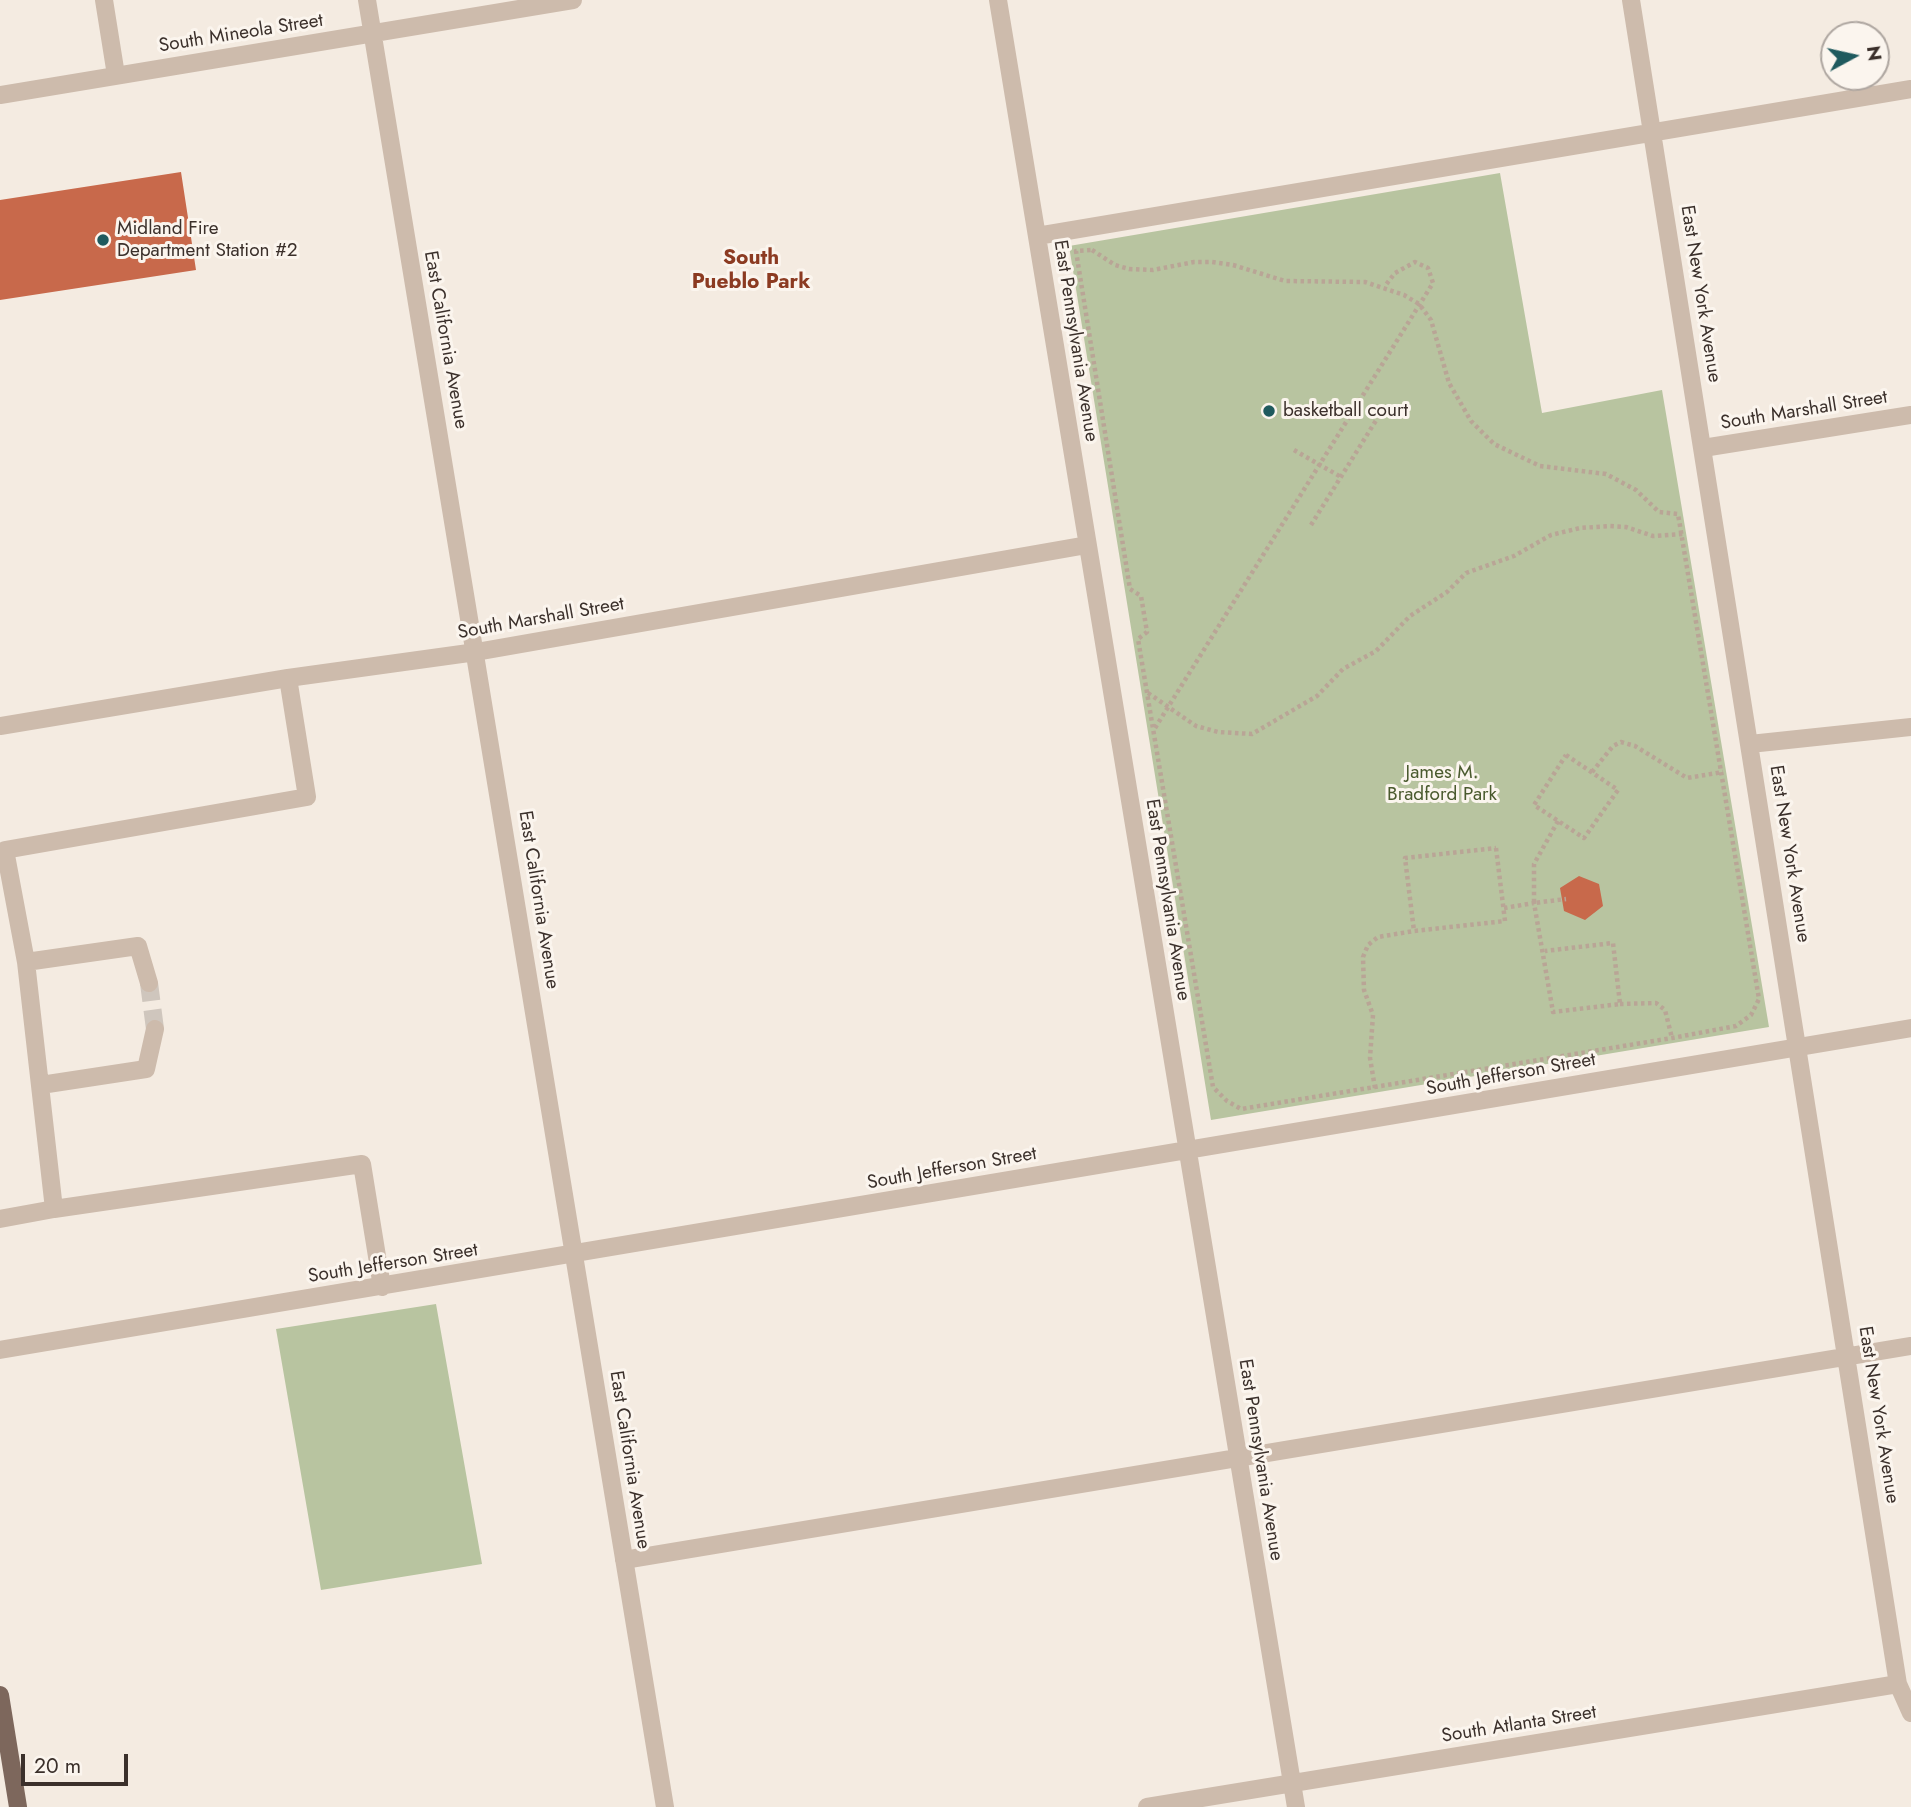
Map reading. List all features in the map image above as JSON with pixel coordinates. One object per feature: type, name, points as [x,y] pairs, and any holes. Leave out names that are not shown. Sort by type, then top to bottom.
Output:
[{"type":"main road","points":[[0,1695],[18,1807]]},
{"type":"street","points":[[104,0],[116,75]]},
{"type":"street","name":"East California Avenue","points":[[367,0],[665,1807]]},
{"type":"street","name":"South Mineola Street","points":[[0,95],[573,0]]},
{"type":"street","name":"East Pennsylvania Avenue","points":[[999,0],[1296,1807]]},
{"type":"street","name":"East New York Avenue","points":[[1631,0],[1898,1684],[1911,1713]]},
{"type":"street","points":[[1037,236],[1911,89]]},
{"type":"street","name":"South Marshall Street","points":[[1703,448],[1911,415]]},
{"type":"street","name":"South Marshall Street","points":[[0,726],[288,678],[476,652],[1087,545]]},
{"type":"street","points":[[54,1209],[26,961],[3,850],[307,797],[288,678]]},
{"type":"street","points":[[1750,744],[1911,727]]},
{"type":"street","points":[[26,961],[138,946],[149,983]]},
{"type":"street","name":"South Jefferson Street","points":[[0,1350],[1911,1028]]},
{"type":"street","points":[[41,1085],[146,1069],[155,1029]]},
{"type":"street","points":[[0,1219],[362,1164],[382,1287]]},
{"type":"street","points":[[624,1560],[1911,1346]]},
{"type":"street","name":"South Atlanta Street","points":[[1147,1807],[1898,1684]]},
{"type":"path","points":[[1092,250],[1115,265],[1138,270],[1194,261],[1233,265],[1285,281],[1365,282],[1385,286],[1419,304],[1432,320],[1449,383],[1472,421],[1494,444],[1540,466],[1606,474],[1636,490],[1658,512],[1678,514],[1759,999],[1751,1015],[1736,1026],[1241,1109],[1227,1101],[1213,1087],[1138,639],[1147,632],[1141,596],[1130,589],[1076,251],[1092,250]]},
{"type":"path","points":[[1154,729],[1433,283],[1428,268],[1415,262],[1405,266],[1385,286]]},
{"type":"path","points":[[1311,525],[1385,406]]},
{"type":"path","points":[[1294,450],[1341,477]]},
{"type":"path","points":[[1148,693],[1196,726],[1218,732],[1252,734],[1317,696],[1343,669],[1376,651],[1410,616],[1447,592],[1466,573],[1514,556],[1551,535],[1580,528],[1626,527],[1653,536],[1683,534]]},
{"type":"path","points":[[1592,772],[1613,746],[1621,743],[1635,746],[1687,778],[1723,772]]},
{"type":"path","points":[[1566,755],[1592,772],[1618,790],[1584,838],[1534,805],[1566,755]]},
{"type":"path","points":[[1558,821],[1534,864],[1534,903],[1545,951],[1553,1012],[1620,1004],[1656,1003],[1665,1010],[1672,1038]]},
{"type":"path","points":[[1374,1087],[1370,1058],[1373,1016],[1364,990],[1363,957],[1368,945],[1378,937],[1505,921],[1496,848],[1405,858],[1414,931]]},
{"type":"path","points":[[1504,908],[1566,899]]},
{"type":"path","points":[[1545,951],[1613,943],[1620,1004]]},
{"type":"green space","name":"James M. Bradford Park","points":[[1500,173],[1542,413],[1662,390],[1769,1027],[1211,1120],[1069,246]]},
{"type":"green space","points":[[436,1304],[482,1564],[321,1590],[276,1329]]},
{"type":"building","points":[[181,172],[196,270],[0,300],[0,200]]},
{"type":"building","points":[[1579,876],[1599,884],[1603,906],[1585,920],[1564,911],[1560,888]]},
{"type":"tunnel","points":[[149,983],[155,1029]]},
{"type":"place","name":"Midland Fire Department Station #2","points":[[103,240]]},
{"type":"place","name":"basketball court","points":[[1269,411]]},
{"type":"district","name":"South Pueblo Park","points":[[751,271]]}]
